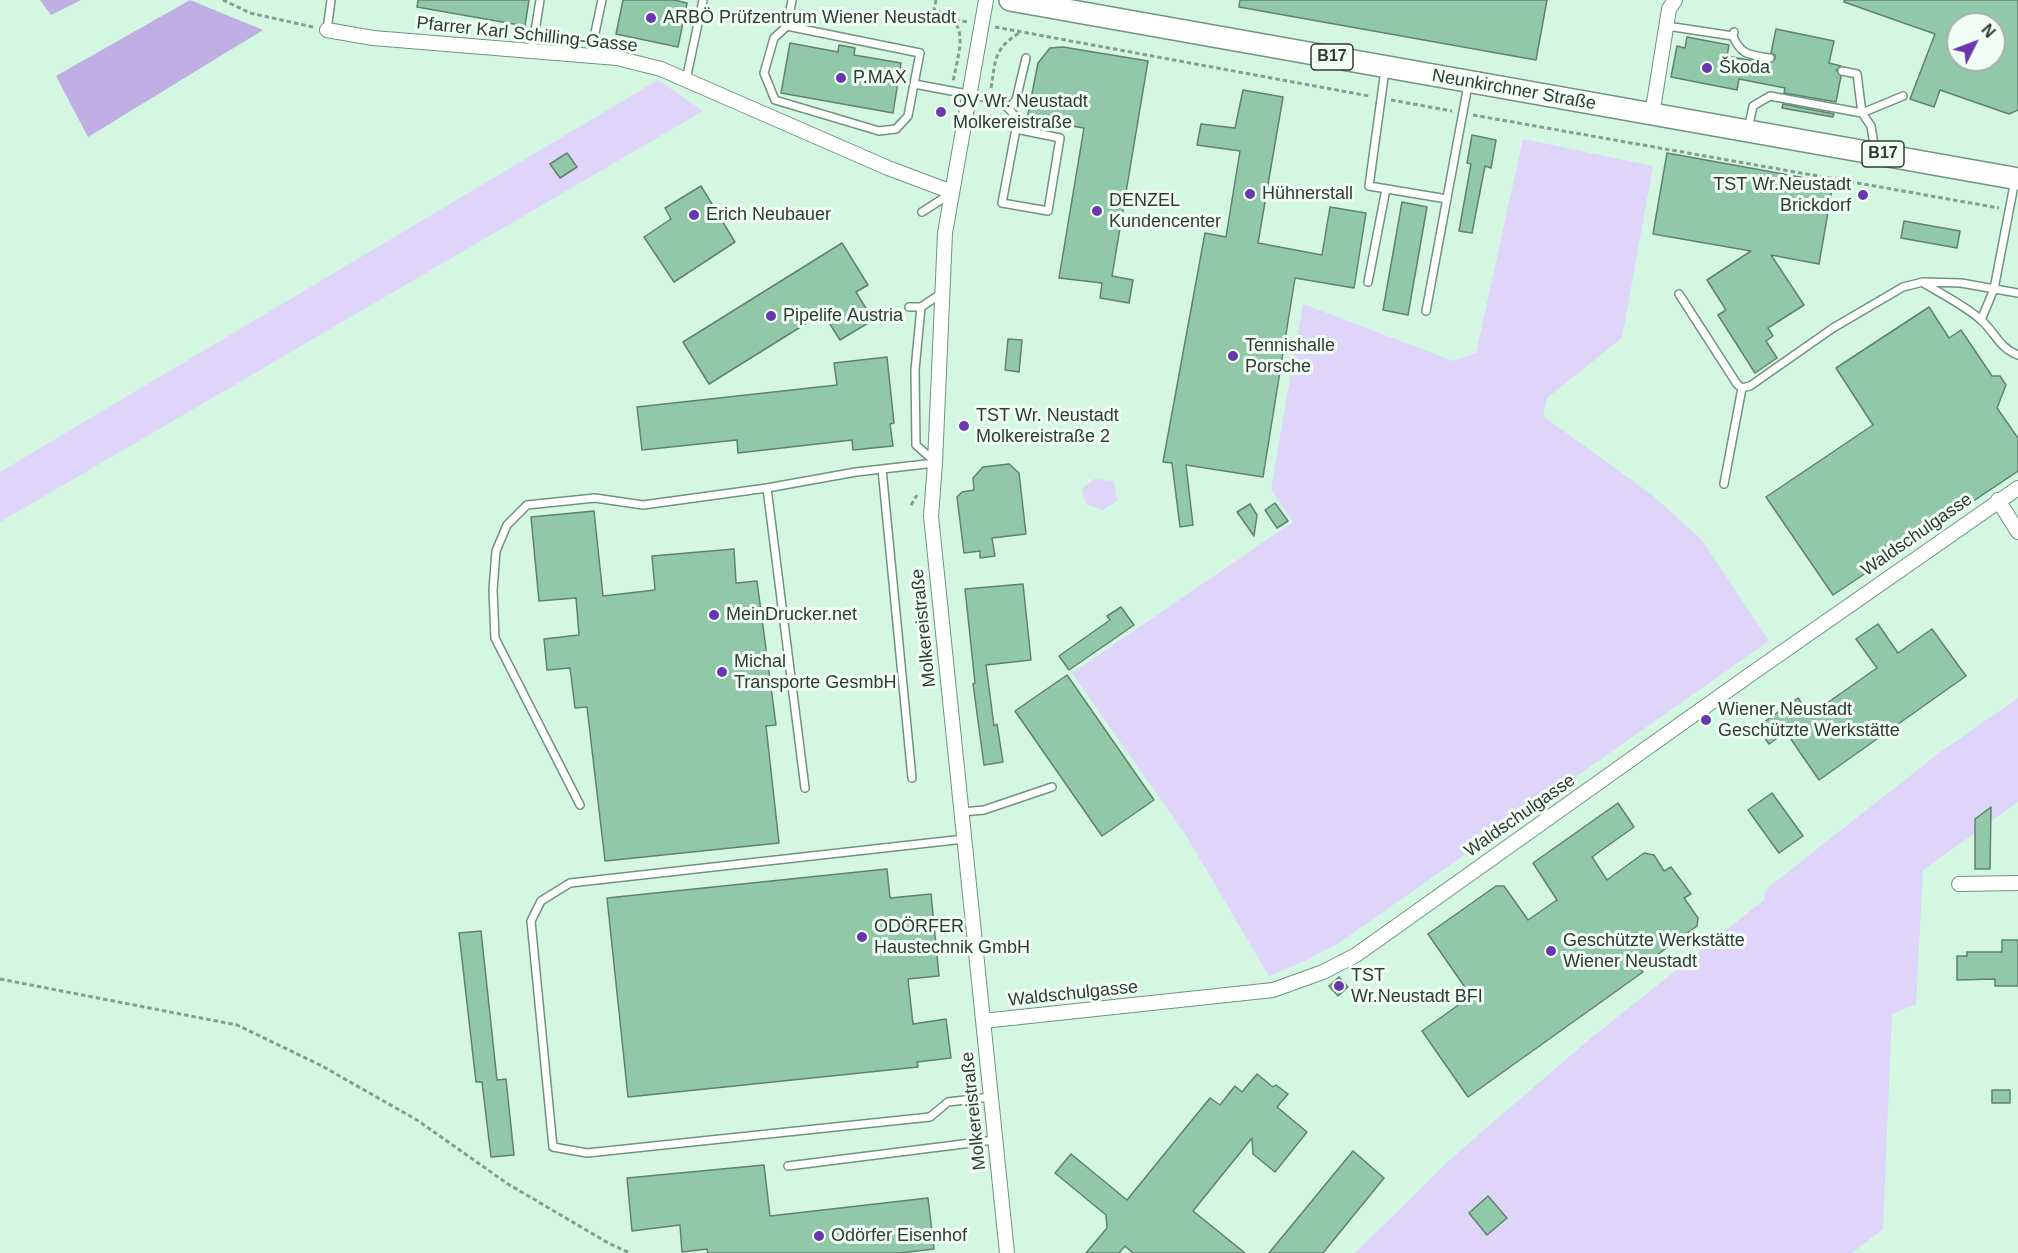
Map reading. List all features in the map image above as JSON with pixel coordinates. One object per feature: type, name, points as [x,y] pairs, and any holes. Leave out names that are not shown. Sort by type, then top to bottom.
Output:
[{"type":"main road","name":"Neunkirchner Straße","points":[[1010,0],[1652,115],[2017,175]]},
{"type":"street","name":"Molkereistraße","points":[[986,0],[945,233],[931,516],[1007,1253]]},
{"type":"street","points":[[1652,115],[1669,9],[1675,0]]},
{"type":"street","name":"Pfarrer Karl Schilling-Gasse","points":[[327,30],[373,38],[617,58],[661,69],[888,168],[952,192]]},
{"type":"street","name":"Waldschulgasse","points":[[983,1021],[1273,990],[1323,972],[1356,955],[2018,488]]},
{"type":"street","points":[[1998,500],[2018,532]]},
{"type":"street","points":[[1959,884],[2018,883]]},
{"type":"lane","points":[[321,0],[331,1],[327,30]]},
{"type":"lane","points":[[532,50],[540,0]]},
{"type":"lane","points":[[590,56],[602,0]]},
{"type":"lane","points":[[686,81],[703,0]]},
{"type":"lane","points":[[787,26],[920,53],[908,116],[896,129],[879,131],[775,100],[764,73],[774,38],[787,26],[792,0]]},
{"type":"lane","points":[[1666,26],[1733,34],[1738,48],[1749,54],[1770,58]]},
{"type":"lane","points":[[1009,108],[1016,100],[1026,58]]},
{"type":"lane","points":[[1385,67],[1369,186],[1447,199]]},
{"type":"lane","points":[[1842,71],[1857,74],[1862,113],[1871,126],[1876,153]]},
{"type":"lane","points":[[1426,311],[1468,82]]},
{"type":"lane","points":[[914,84],[988,98],[999,101],[1009,108],[1018,121],[1016,129],[1002,203],[1048,211],[1060,138],[1016,129]]},
{"type":"lane","points":[[1748,131],[1753,106],[1770,96],[1862,113],[1903,96]]},
{"type":"lane","points":[[1981,320],[1994,289],[2017,175]]},
{"type":"lane","points":[[1368,282],[1386,189]]},
{"type":"lane","points":[[922,212],[952,192]]},
{"type":"lane","points":[[1923,282],[1981,320],[2000,344],[2018,355]]},
{"type":"lane","points":[[1742,388],[1750,386],[1833,328],[1897,290],[1923,282],[1961,283],[2018,293]]},
{"type":"lane","points":[[909,307],[921,307],[942,293]]},
{"type":"lane","points":[[1678,294],[1737,384],[1742,388]]},
{"type":"lane","points":[[921,307],[915,370],[916,445],[935,463]]},
{"type":"lane","points":[[1724,484],[1742,388]]},
{"type":"lane","points":[[580,805],[495,638],[493,590],[496,551],[507,525],[527,506],[595,498],[643,505],[935,463]]},
{"type":"lane","points":[[882,469],[912,778]]},
{"type":"lane","points":[[767,488],[805,788]]},
{"type":"lane","points":[[962,812],[984,810],[1052,787]]},
{"type":"lane","points":[[964,839],[570,883],[541,901],[531,921],[554,1147],[587,1153],[930,1117],[948,1102],[991,1097]]},
{"type":"lane","points":[[788,1166],[995,1140]]},
{"type":"path","points":[[223,0],[250,13],[327,30]]},
{"type":"path","points":[[936,0],[934,10],[947,13],[955,20],[959,28],[960,38],[951,90]]},
{"type":"path","points":[[988,98],[998,52],[1002,45],[1020,32],[2009,210]]},
{"type":"path","points":[[0,979],[237,1025],[322,1066],[417,1120],[508,1184],[610,1244],[630,1253]]},
{"type":"shaded area","points":[[40,0],[81,0],[51,15]]},
{"type":"shaded area","points":[[190,0],[263,30],[88,137],[56,76]]},
{"type":"shaded area","points":[[658,80],[703,111],[0,522],[0,472]]},
{"type":"shaded area","points":[[1523,139],[1653,166],[1622,338],[1547,398],[1543,416],[1652,495],[1702,540],[1769,641],[1339,943],[1269,976],[1187,837],[1072,673],[1293,522],[1271,489],[1303,304],[1453,361],[1476,353]]},
{"type":"shaded area","points":[[1094,479],[1114,481],[1117,501],[1103,510],[1086,504],[1082,489]]},
{"type":"shaded area","points":[[2018,698],[2018,802],[1923,870],[1916,1004],[1892,1014],[1883,1229],[1852,1253],[1355,1253],[1453,1157],[1585,1043],[1764,900],[1765,890],[1939,753]]},
{"type":"building","points":[[418,0],[529,0],[525,26],[417,7]]},
{"type":"building","name":"ARBÖ Prüfzentrum Wiener Neustadt","points":[[623,0],[674,0],[687,3],[678,47],[616,34]]},
{"type":"building","points":[[1240,0],[1547,0],[1536,60],[1239,7]]},
{"type":"building","points":[[1844,0],[2018,0],[2018,110],[2009,114],[1940,90],[1934,107],[1910,99],[1935,34],[1844,2]]},
{"type":"building","points":[[1776,29],[1834,41],[1829,63],[1841,66],[1836,70],[1841,76],[1836,102],[1784,93],[1785,88],[1739,79],[1737,90],[1671,77],[1677,46],[1685,48],[1687,37],[1729,45],[1727,56],[1769,64],[1775,59],[1775,55],[1771,53]]},
{"type":"building","name":"P.MAX","points":[[790,43],[838,52],[839,45],[855,48],[854,55],[901,63],[893,113],[781,93]]},
{"type":"building","name":"DENZEL Kundencenter","points":[[1063,47],[1148,61],[1112,276],[1133,280],[1129,303],[1100,298],[1102,283],[1059,278],[1084,128],[1027,119],[1038,63],[1050,48]]},
{"type":"building","name":"Tennishalle Porsche","points":[[1243,90],[1283,97],[1258,243],[1322,255],[1330,207],[1366,213],[1354,288],[1295,278],[1263,477],[1186,465],[1193,525],[1180,527],[1172,463],[1163,462],[1205,233],[1226,237],[1240,151],[1197,145],[1201,124],[1235,128]]},
{"type":"building","points":[[1783,104],[1834,114],[1833,117],[1782,108]]},
{"type":"building","points":[[1472,135],[1496,140],[1491,168],[1485,166],[1472,233],[1459,231],[1471,164],[1467,163]]},
{"type":"building","points":[[567,153],[577,167],[560,178],[550,164]]},
{"type":"building","points":[[1667,153],[1833,183],[1819,264],[1771,255],[1804,305],[1768,328],[1773,336],[1766,341],[1777,358],[1755,373],[1718,315],[1726,310],[1707,280],[1751,251],[1653,234]]},
{"type":"building","points":[[701,186],[735,242],[674,282],[644,237],[671,219],[665,208]]},
{"type":"building","points":[[1402,202],[1427,207],[1408,315],[1383,310]]},
{"type":"building","points":[[1904,221],[1960,231],[1957,248],[1901,238]]},
{"type":"building","name":"Pipelife Austria","points":[[842,243],[868,285],[856,292],[873,320],[840,340],[823,313],[709,384],[683,342]]},
{"type":"building","points":[[1929,307],[1949,338],[1961,330],[1992,376],[2000,376],[2006,385],[1997,408],[2018,438],[2018,471],[1833,595],[1766,497],[1873,425],[1836,368]]},
{"type":"building","points":[[1008,339],[1022,340],[1019,372],[1005,370]]},
{"type":"building","points":[[887,357],[894,423],[890,424],[893,446],[853,450],[852,440],[738,453],[737,440],[642,450],[637,407],[837,385],[834,363]]},
{"type":"building","points":[[1009,464],[1019,473],[1026,534],[992,538],[995,556],[980,558],[980,551],[964,553],[957,497],[962,492],[974,490],[973,478],[983,467]]},
{"type":"building","points":[[1275,503],[1288,521],[1277,528],[1265,510]]},
{"type":"building","points":[[1250,504],[1257,515],[1254,536],[1237,512]]},
{"type":"building","points":[[594,511],[603,596],[655,590],[652,556],[734,549],[736,583],[757,581],[776,725],[766,726],[779,843],[605,861],[587,707],[575,708],[570,668],[547,670],[544,639],[579,635],[576,598],[539,601],[531,517]]},
{"type":"building","points":[[1023,584],[1031,660],[986,665],[994,726],[997,724],[1003,762],[984,765],[973,684],[975,683],[965,589]]},
{"type":"building","points":[[1121,607],[1134,625],[1069,670],[1059,656],[1110,620],[1107,616]]},
{"type":"building","points":[[1878,624],[1898,653],[1932,629],[1966,676],[1819,780],[1786,732],[1769,744],[1757,727],[1798,698],[1810,715],[1877,668],[1856,639]]},
{"type":"building","points":[[1067,675],[1154,800],[1102,836],[1015,711]]},
{"type":"building","points":[[1772,793],[1803,836],[1779,853],[1748,810]]},
{"type":"building","name":"Geschützte Werkstätte Wiener Neustadt","points":[[1618,803],[1634,827],[1592,857],[1607,880],[1644,853],[1654,855],[1664,871],[1671,867],[1691,894],[1684,898],[1698,918],[1697,926],[1639,968],[1643,972],[1468,1097],[1422,1031],[1471,996],[1428,934],[1496,886],[1504,886],[1528,920],[1557,900],[1533,863]]},
{"type":"building","points":[[1991,807],[1990,869],[1975,869],[1975,819]]},
{"type":"building","points":[[887,869],[890,898],[931,894],[939,976],[908,979],[913,1024],[946,1019],[951,1058],[917,1062],[918,1067],[628,1097],[607,898]]},
{"type":"building","points":[[481,931],[497,1080],[506,1079],[514,1155],[491,1157],[482,1082],[476,1082],[459,933]]},
{"type":"building","points":[[2002,940],[2018,940],[2018,986],[1995,986],[1995,979],[1957,980],[1957,956],[1967,956],[1967,952],[2002,952]]},
{"type":"building","name":"TST Wr.Neustadt BFI","points":[[1339,977],[1348,987],[1338,996],[1329,986]]},
{"type":"building","points":[[1257,1074],[1273,1087],[1276,1085],[1288,1094],[1277,1107],[1307,1132],[1275,1172],[1253,1154],[1252,1138],[1193,1211],[1245,1253],[1133,1253],[1125,1246],[1119,1253],[1086,1253],[1107,1228],[1106,1215],[1055,1173],[1071,1154],[1127,1200],[1210,1098],[1220,1105],[1235,1086],[1242,1092]]},
{"type":"building","points":[[1992,1090],[2010,1090],[2010,1103],[1992,1103]]},
{"type":"building","points":[[1353,1151],[1384,1178],[1323,1253],[1269,1253]]},
{"type":"building","points":[[764,1165],[770,1216],[928,1198],[934,1249],[900,1253],[708,1253],[707,1249],[682,1252],[680,1225],[632,1231],[627,1178]]},
{"type":"building","points":[[1488,1196],[1507,1218],[1487,1235],[1469,1213]]},
{"type":"place","name":"ARBÖ Prüfzentrum Wiener Neustadt","points":[[651,18]]},
{"type":"place","name":"Škoda","points":[[1707,68]]},
{"type":"place","name":"P.MAX","points":[[841,78]]},
{"type":"place","name":"OV Wr. Neustadt Molkereistraße","points":[[941,112]]},
{"type":"place","name":"Hühnerstall","points":[[1250,194]]},
{"type":"place","name":"TST Wr.Neustadt Brickdorf","points":[[1863,195]]},
{"type":"place","name":"DENZEL Kundencenter","points":[[1097,211]]},
{"type":"place","name":"Erich Neubauer","points":[[694,215]]},
{"type":"place","name":"Pipelife Austria","points":[[771,316]]},
{"type":"place","name":"Tennishalle Porsche","points":[[1233,356]]},
{"type":"place","name":"TST Wr. Neustadt Molkereistraße 2","points":[[964,426]]},
{"type":"place","name":"MeinDrucker.net","points":[[714,615]]},
{"type":"place","name":"Michal Transporte GesmbH","points":[[722,672]]},
{"type":"place","name":"Wiener Neustadt Geschützte Werkstätte","points":[[1706,720]]},
{"type":"place","name":"ODÖRFER Haustechnik GmbH","points":[[862,937]]},
{"type":"place","name":"Geschützte Werkstätte Wiener Neustadt","points":[[1551,951]]},
{"type":"place","name":"TST Wr.Neustadt BFI","points":[[1339,986]]},
{"type":"place","name":"Odörfer Eisenhof","points":[[819,1236]]}]
